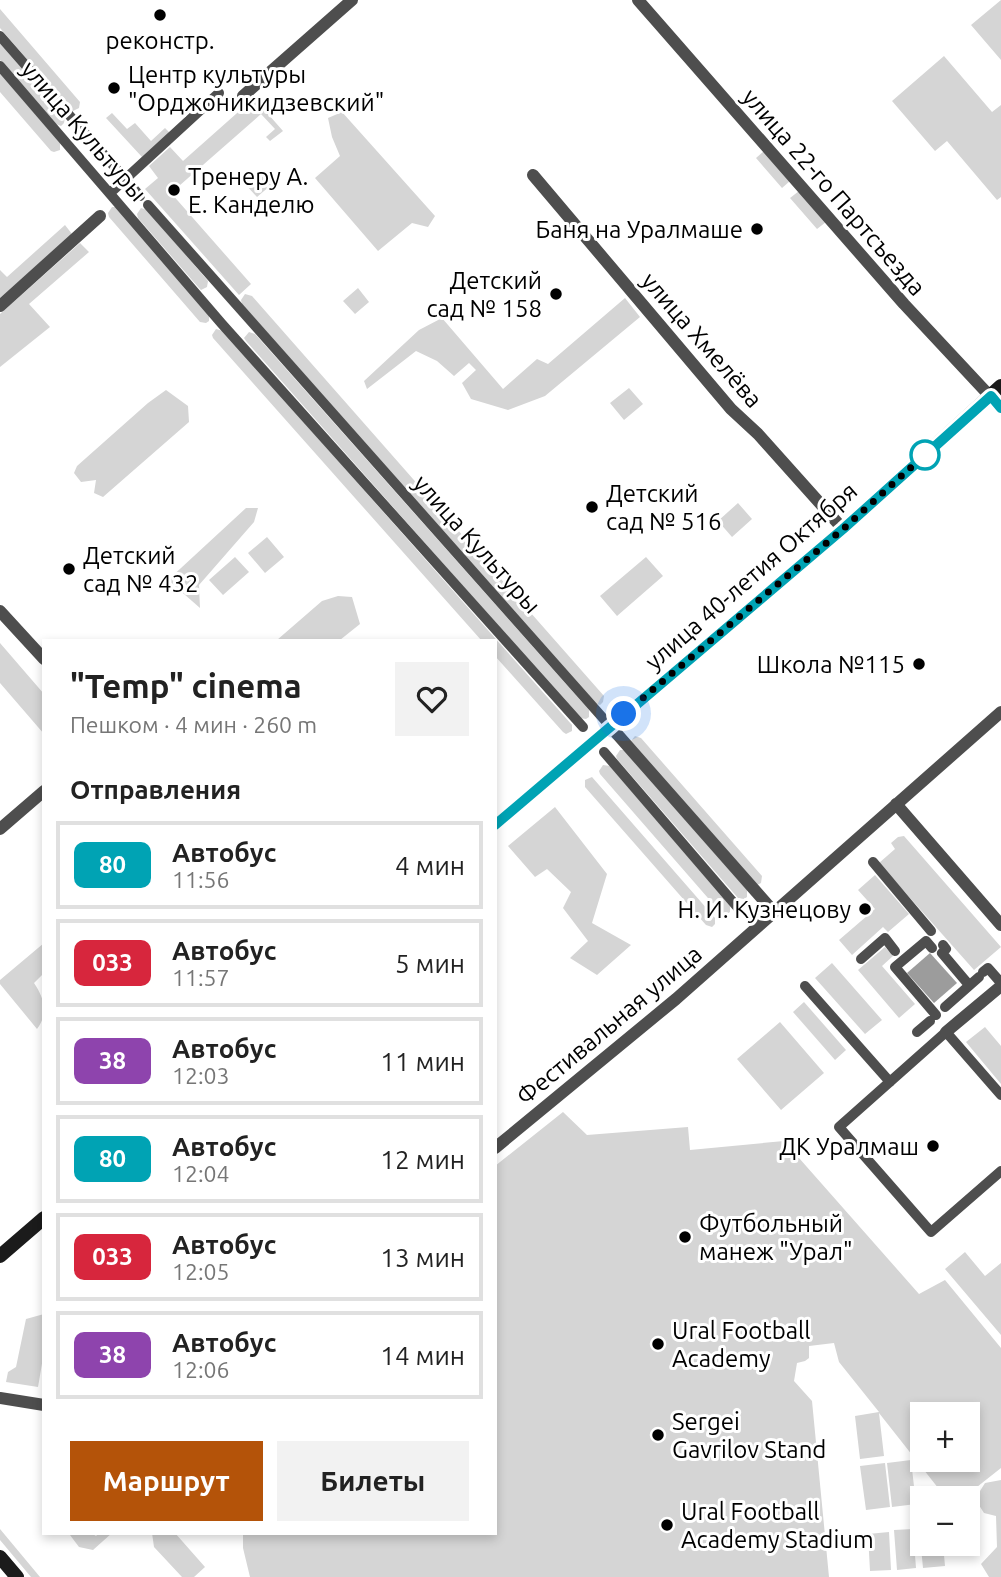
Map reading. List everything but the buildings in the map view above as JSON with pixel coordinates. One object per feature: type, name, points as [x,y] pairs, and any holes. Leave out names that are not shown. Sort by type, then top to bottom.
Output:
[{"type":"main road","name":"улица 40-летия Октября","points":[[497,823],[843,529],[996,391]]},
{"type":"main road","points":[[0,1256],[42,1220]]},
{"type":"main road","points":[[0,1557],[18,1577]]},
{"type":"street","points":[[243,96],[352,0]]},
{"type":"street","name":"улица 22-го Партсъезда","points":[[638,0],[895,294],[996,391],[1001,408]]},
{"type":"street","name":"улица Культуры","points":[[0,36],[140,196]]},
{"type":"street","name":"улица Культуры","points":[[0,66],[224,327],[583,727]]},
{"type":"street","points":[[110,193],[219,93]]},
{"type":"street","name":"улица Хмелёва","points":[[534,175],[731,409],[758,434],[843,529]]},
{"type":"street","name":"улица Культуры","points":[[148,205],[774,912]]},
{"type":"street","points":[[0,306],[100,216]]},
{"type":"street","points":[[0,611],[42,657]]},
{"type":"street","name":"Фестивальная улица","points":[[497,1146],[676,999],[1001,712]]},
{"type":"street","points":[[604,752],[739,909]]},
{"type":"street","points":[[0,829],[42,793]]},
{"type":"street","points":[[896,804],[1001,925]]},
{"type":"street","points":[[873,862],[969,985]]},
{"type":"street","points":[[861,959],[884,938],[899,955]]},
{"type":"street","points":[[937,944],[926,941],[899,955],[895,967],[937,1014]]},
{"type":"street","points":[[917,1032],[988,968],[1001,984],[887,1079],[837,1129],[931,1232],[1001,1171]]},
{"type":"street","points":[[805,986],[887,1079]]},
{"type":"street","points":[[946,1032],[1001,1095]]},
{"type":"street","points":[[0,1398],[42,1405]]},
{"type":"shaded area","points":[[1001,0],[1001,60],[971,25]]},
{"type":"shaded area","points":[[0,9],[80,102],[79,108],[73,111],[70,109],[0,28]]},
{"type":"shaded area","points":[[0,41],[65,117],[61,126],[56,124],[0,60]]},
{"type":"shaded area","points":[[944,56],[992,112],[1001,105],[1001,197],[997,200],[947,141],[935,151],[892,101]]},
{"type":"shaded area","points":[[0,73],[60,143],[60,150],[51,151],[0,92]]},
{"type":"shaded area","points":[[254,98],[283,131],[270,141],[266,137],[275,129],[261,114],[171,193],[251,284],[239,295],[145,189],[158,178],[149,166],[170,147],[183,161]]},
{"type":"shaded area","points":[[342,112],[435,216],[428,227],[412,223],[378,251],[315,178],[340,156],[328,118]]},
{"type":"shaded area","points":[[112,113],[127,129],[135,123],[151,141],[165,128],[170,133],[142,157],[106,118]]},
{"type":"shaded area","points":[[764,151],[790,181],[782,188],[756,158]]},
{"type":"shaded area","points":[[260,172],[271,185],[257,197],[245,184]]},
{"type":"shaded area","points":[[799,191],[826,222],[817,229],[790,198]]},
{"type":"shaded area","points":[[112,207],[116,207],[209,315],[209,321],[200,322],[109,217],[108,213]]},
{"type":"shaded area","points":[[141,208],[147,210],[208,281],[207,287],[201,290],[199,288],[138,218],[137,214]]},
{"type":"shaded area","points":[[65,225],[72,234],[0,298],[0,270],[7,277]]},
{"type":"shaded area","points":[[80,243],[89,252],[29,304],[50,327],[0,367],[0,314]]},
{"type":"shaded area","points":[[358,288],[369,302],[355,314],[343,301]]},
{"type":"shaded area","points":[[245,294],[252,296],[604,696],[600,705],[594,703],[242,304],[241,300]]},
{"type":"shaded area","points":[[625,298],[640,317],[545,396],[508,410],[471,399],[462,383],[476,370],[469,363],[454,376],[437,361],[416,351],[367,389],[364,381],[419,330],[442,318],[503,389],[537,359],[548,364]]},
{"type":"shaded area","points":[[216,329],[223,331],[496,639],[480,639],[212,335]]},
{"type":"shaded area","points":[[249,332],[255,334],[589,710],[589,717],[580,718],[246,341],[244,338]]},
{"type":"shaded area","points":[[629,388],[643,404],[624,420],[610,403]]},
{"type":"shaded area","points":[[166,390],[188,406],[189,422],[103,497],[94,493],[96,480],[81,482],[74,473],[77,466]]},
{"type":"shaded area","points":[[738,503],[752,519],[732,537],[718,521]]},
{"type":"shaded area","points":[[246,508],[258,508],[254,522],[199,585],[200,608],[168,580]]},
{"type":"shaded area","points":[[267,537],[284,557],[265,573],[248,553]]},
{"type":"shaded area","points":[[235,557],[249,572],[223,595],[209,580]]},
{"type":"shaded area","points":[[646,557],[663,576],[617,616],[600,596]]},
{"type":"shaded area","points":[[338,596],[352,597],[360,624],[341,639],[278,639],[322,601]]},
{"type":"shaded area","points":[[497,640],[572,725],[572,731],[566,734],[497,658]]},
{"type":"shaded area","points":[[0,643],[42,692],[42,732],[0,683]]},
{"type":"shaded area","points":[[635,736],[641,738],[762,876],[761,883],[755,886],[630,742]]},
{"type":"shaded area","points":[[620,750],[624,750],[747,890],[747,897],[738,898],[617,759]]},
{"type":"shaded area","points":[[603,765],[610,766],[730,906],[730,912],[721,913],[600,774]]},
{"type":"shaded area","points":[[592,777],[715,918],[712,927],[706,925],[585,787],[585,780]]},
{"type":"shaded area","points":[[555,807],[607,874],[592,923],[631,945],[597,975],[570,958],[588,941],[563,908],[571,892],[547,869],[535,877],[508,846]]},
{"type":"shaded area","points":[[904,836],[1001,947],[974,970],[879,863],[895,849],[891,843]]},
{"type":"shaded area","points":[[875,875],[909,914],[888,932],[883,927],[852,955],[839,940],[875,909],[858,890]]},
{"type":"shaded area","points":[[42,945],[42,975],[34,983],[42,1000],[42,1020],[37,1029],[0,984],[0,980]]},
{"type":"shaded area","points":[[885,947],[893,956],[882,966],[915,1004],[899,1018],[858,970]]},
{"type":"shaded area","points":[[930,953],[957,983],[934,1003],[907,973]]},
{"type":"shaded area","points":[[832,963],[882,1020],[865,1034],[815,978]]},
{"type":"shaded area","points":[[804,1002],[846,1050],[835,1060],[793,1012]]},
{"type":"shaded area","points":[[780,1022],[824,1073],[781,1110],[737,1059]]},
{"type":"shaded area","points":[[985,1027],[1001,1046],[1001,1084],[966,1042]]},
{"type":"shaded area","name":"Ural Football Academy","points":[[563,1112],[587,1135],[688,1127],[690,1150],[784,1141],[919,1294],[945,1280],[1001,1348],[1001,1468],[978,1486],[937,1486],[926,1472],[980,1472],[980,1402],[910,1402],[910,1452],[879,1413],[884,1456],[860,1459],[855,1416],[879,1412],[839,1362],[834,1343],[809,1346],[809,1358],[797,1363],[794,1381],[812,1401],[829,1577],[250,1577],[243,1548],[243,1535],[497,1535],[497,1164]]},
{"type":"shaded area","points":[[965,1252],[985,1276],[1001,1263],[1001,1335],[945,1269]]},
{"type":"shaded area","points":[[42,1315],[42,1364],[38,1387],[6,1382],[8,1372],[16,1367],[26,1319]]},
{"type":"shaded area","points":[[910,1460],[914,1486],[910,1486],[910,1505],[892,1507],[887,1463]]},
{"type":"shaded area","points":[[885,1463],[890,1507],[866,1510],[860,1466]]},
{"type":"shaded area","points":[[1001,1480],[1001,1577],[989,1577],[981,1564],[997,1547],[996,1516],[984,1513],[980,1507],[980,1491],[985,1483]]},
{"type":"shaded area","points":[[0,1529],[40,1577],[31,1577],[0,1540]]},
{"type":"shaded area","points":[[910,1529],[910,1556],[915,1556],[916,1568],[897,1570],[894,1530]]},
{"type":"shaded area","points":[[889,1532],[891,1570],[870,1571],[868,1534]]},
{"type":"shaded area","points":[[70,1535],[110,1535],[93,1550],[79,1547]]},
{"type":"shaded area","points":[[152,1535],[177,1535],[205,1567],[194,1577],[182,1577],[154,1547]]},
{"type":"shaded area","points":[[922,1556],[944,1556],[945,1566],[923,1568]]},
{"type":"bus line","name":"80","points":[[497,823],[843,529],[991,396],[1001,408]]},
{"type":"place","name":"реконстр.","points":[[160,15]]},
{"type":"place","name":"Центр культуры \"Орджоникидзевский\"","points":[[114,88]]},
{"type":"place","name":"Тренеру А. Е. Канделю","points":[[174,190]]},
{"type":"place","name":"Баня на Уралмаше","points":[[757,229]]},
{"type":"place","name":"Детский сад № 158","points":[[556,294]]},
{"type":"place","name":"Детский сад № 516","points":[[592,507]]},
{"type":"place","name":"Детский сад № 432","points":[[69,569]]},
{"type":"place","name":"Школа №115","points":[[919,664]]},
{"type":"place","name":"Н. И. Кузнецову","points":[[865,909]]},
{"type":"place","name":"ДК Уралмаш","points":[[933,1146]]},
{"type":"place","name":"Футбольный манеж \"Урал\"","points":[[685,1237]]},
{"type":"place","name":"Ural Football Academy","points":[[658,1344]]},
{"type":"place","name":"Sergei Gavrilov Stand","points":[[658,1435]]},
{"type":"place","name":"Ural Football Academy Stadium","points":[[667,1525]]},
{"type":"route","points":[[624,714],[843,529],[929,451],[925,455]]}]
